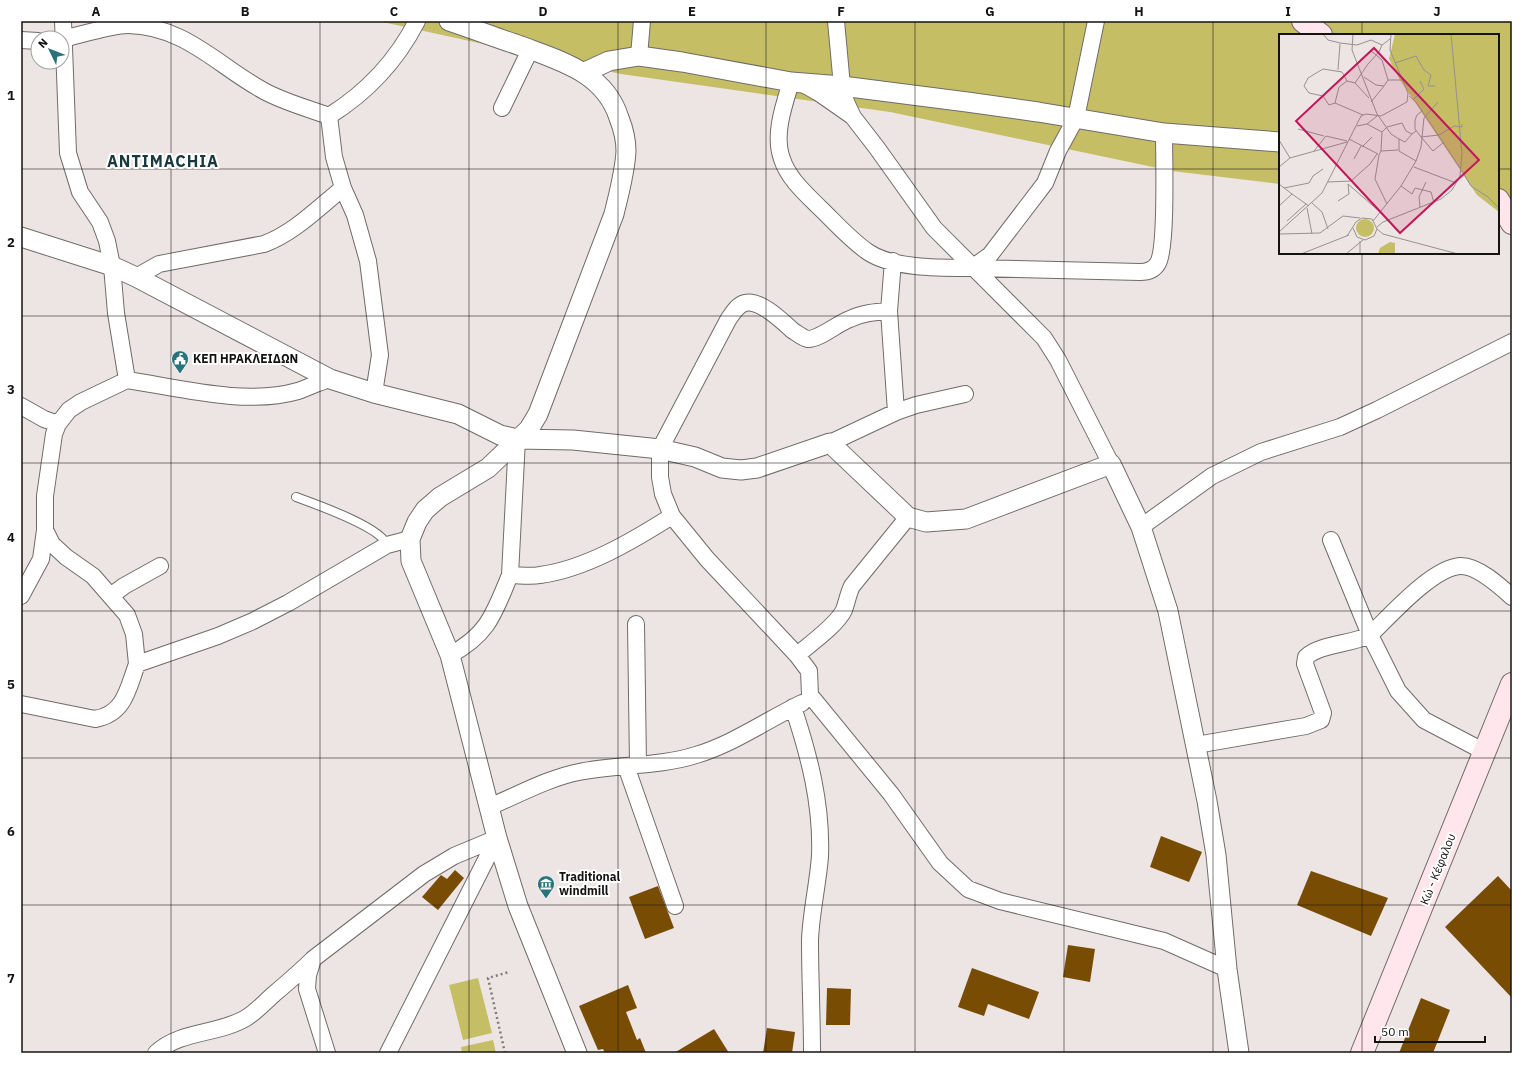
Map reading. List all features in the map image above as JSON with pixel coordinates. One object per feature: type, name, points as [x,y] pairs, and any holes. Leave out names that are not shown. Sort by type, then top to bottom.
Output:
[{"type":"main road","points":[[1303,21],[1320,34]]},
{"type":"main road","points":[[1499,196],[1512,199]]},
{"type":"main road","points":[[1499,202],[1512,223]]},
{"type":"main road","name":"Κώ - Κέφαλου","points":[[1362,1053],[1512,684]]},
{"type":"street","points":[[70,37],[126,25],[141,26],[160,31],[183,39],[207,52],[263,90],[284,101],[329,116],[351,103],[389,64],[406,42],[417,21]]},
{"type":"street","points":[[449,21],[559,60],[585,72],[602,87],[616,108],[623,129],[626,150],[621,184],[614,214],[538,414],[529,429],[488,468],[440,497],[425,510],[416,522],[410,539],[411,561],[450,655],[497,838],[518,906],[577,1053]]},
{"type":"street","points":[[639,56],[642,21]]},
{"type":"street","points":[[836,21],[842,86],[846,102],[853,117],[878,148],[934,228],[972,268],[1004,296],[1044,338],[1058,360],[1141,526],[1168,611],[1196,745],[1216,856],[1227,969],[1239,1053]]},
{"type":"street","points":[[972,268],[990,254],[1015,224],[1045,183],[1058,151],[1076,118],[1096,21]]},
{"type":"street","points":[[502,108],[530,50]]},
{"type":"street","points":[[585,72],[609,61],[639,56],[796,82],[842,86],[1076,118],[1164,133],[1279,142]]},
{"type":"street","points":[[64,70],[68,153],[80,192],[100,222],[107,240],[112,266],[120,340],[127,380]]},
{"type":"street","points":[[796,82],[820,93],[853,117]]},
{"type":"street","points":[[796,82],[780,124],[779,146],[782,159],[790,175],[844,233],[869,253],[893,262],[931,268],[1140,272],[1153,269],[1158,262],[1162,243],[1164,133]]},
{"type":"street","points":[[329,116],[334,157],[342,188],[355,215],[368,261],[380,355],[374,393]]},
{"type":"street","points":[[136,277],[159,264],[264,244],[276,239],[291,231],[342,188]]},
{"type":"street","points":[[21,237],[112,266],[330,378],[374,393],[458,414],[500,435],[518,439],[573,440],[660,449],[695,457],[722,468],[741,470],[757,468],[830,443],[896,412],[916,405],[966,394]]},
{"type":"street","points":[[893,262],[889,311],[896,412]]},
{"type":"street","points":[[889,311],[867,313],[850,318],[819,336],[808,339],[799,335],[768,310],[756,304],[746,303],[736,308],[728,320],[660,449],[660,477],[663,494],[672,516],[706,559],[797,655],[809,671],[810,695],[891,794],[940,863],[968,889],[1000,901],[1164,941],[1227,969]]},
{"type":"street","points":[[1141,526],[1212,476],[1262,452],[1302,440],[1365,416],[1512,342]]},
{"type":"street","points":[[21,596],[41,559],[45,530],[45,496],[54,434],[58,424],[69,410],[81,402],[127,380],[219,396],[256,396],[297,391],[330,378]]},
{"type":"street","points":[[21,406],[44,419],[58,424]]},
{"type":"street","points":[[450,655],[466,647],[478,637],[486,627],[510,575],[518,439]]},
{"type":"street","points":[[830,443],[908,517],[926,522],[966,519],[1111,464]]},
{"type":"street","points":[[510,575],[540,576],[575,567],[620,547],[672,516]]},
{"type":"street","points":[[797,655],[838,618],[844,609],[852,586],[908,517]]},
{"type":"street","points":[[21,704],[95,719],[107,717],[118,708],[137,664],[134,634],[127,615],[112,595],[93,576],[66,557],[52,544],[45,530]]},
{"type":"street","points":[[137,664],[218,636],[253,621],[288,603],[386,545],[410,539]]},
{"type":"street","points":[[1331,540],[1370,635],[1398,691],[1424,720],[1485,752]]},
{"type":"street","points":[[112,595],[124,586],[160,566]]},
{"type":"street","points":[[1196,745],[1306,726],[1321,720],[1323,713],[1306,668],[1306,657],[1317,651],[1360,640],[1370,635],[1426,582],[1446,569],[1460,566],[1471,568],[1512,597]]},
{"type":"street","points":[[636,624],[632,766],[675,906]]},
{"type":"street","points":[[489,807],[571,774],[674,761],[698,754],[724,744],[802,703],[810,695]]},
{"type":"street","points":[[793,707],[806,745],[815,785],[819,825],[820,856],[810,939],[812,1053]]},
{"type":"street","points":[[156,1053],[164,1045],[176,1039],[229,1025],[246,1018],[301,972],[313,959],[424,874],[454,856],[497,838]]},
{"type":"street","points":[[388,1053],[497,838]]},
{"type":"street","points":[[313,959],[308,975],[307,989],[328,1053]]},
{"type":"lane","points":[[296,497],[339,514],[379,533],[385,540],[386,545]]},
{"type":"path","points":[[505,1053],[488,978],[509,972]]},
{"type":"shaded area","points":[[378,21],[1512,21],[1512,212],[1499,210],[1499,34],[1279,34],[1279,184],[1172,171],[890,112],[621,74]]},
{"type":"shaded area","points":[[478,978],[492,1033],[463,1040],[449,985]]},
{"type":"shaded area","points":[[493,1040],[496,1053],[462,1053],[461,1047]]},
{"type":"building","points":[[1161,836],[1202,852],[1189,882],[1150,867]]},
{"type":"building","points":[[455,870],[464,878],[438,910],[422,897],[441,875],[447,879]]},
{"type":"building","points":[[1311,871],[1388,898],[1371,936],[1297,905]]},
{"type":"building","points":[[1498,876],[1512,891],[1512,998],[1445,927]]},
{"type":"building","points":[[658,886],[674,928],[645,939],[629,897]]},
{"type":"building","points":[[1068,945],[1095,949],[1090,982],[1063,977]]},
{"type":"building","points":[[972,968],[1039,992],[1029,1019],[988,1004],[984,1016],[958,1007]]},
{"type":"building","points":[[628,985],[637,1008],[626,1012],[637,1040],[640,1038],[646,1053],[605,1053],[603,1049],[598,1050],[579,1006]]},
{"type":"building","points":[[827,988],[851,989],[850,1025],[826,1025]]},
{"type":"building","points":[[1421,998],[1450,1010],[1433,1053],[1399,1053]]},
{"type":"building","points":[[767,1028],[795,1032],[792,1053],[763,1053]]},
{"type":"building","points":[[714,1029],[729,1053],[674,1053]]},
{"type":"place","name":"ΚΕΠ ΗΡΑΚΛΕΙΔΩΝ","points":[[180,374]]},
{"type":"place","name":"Traditional windmill","points":[[546,899]]},
{"type":"district","name":"ANTIMACHIA","points":[[163,161]]}]
